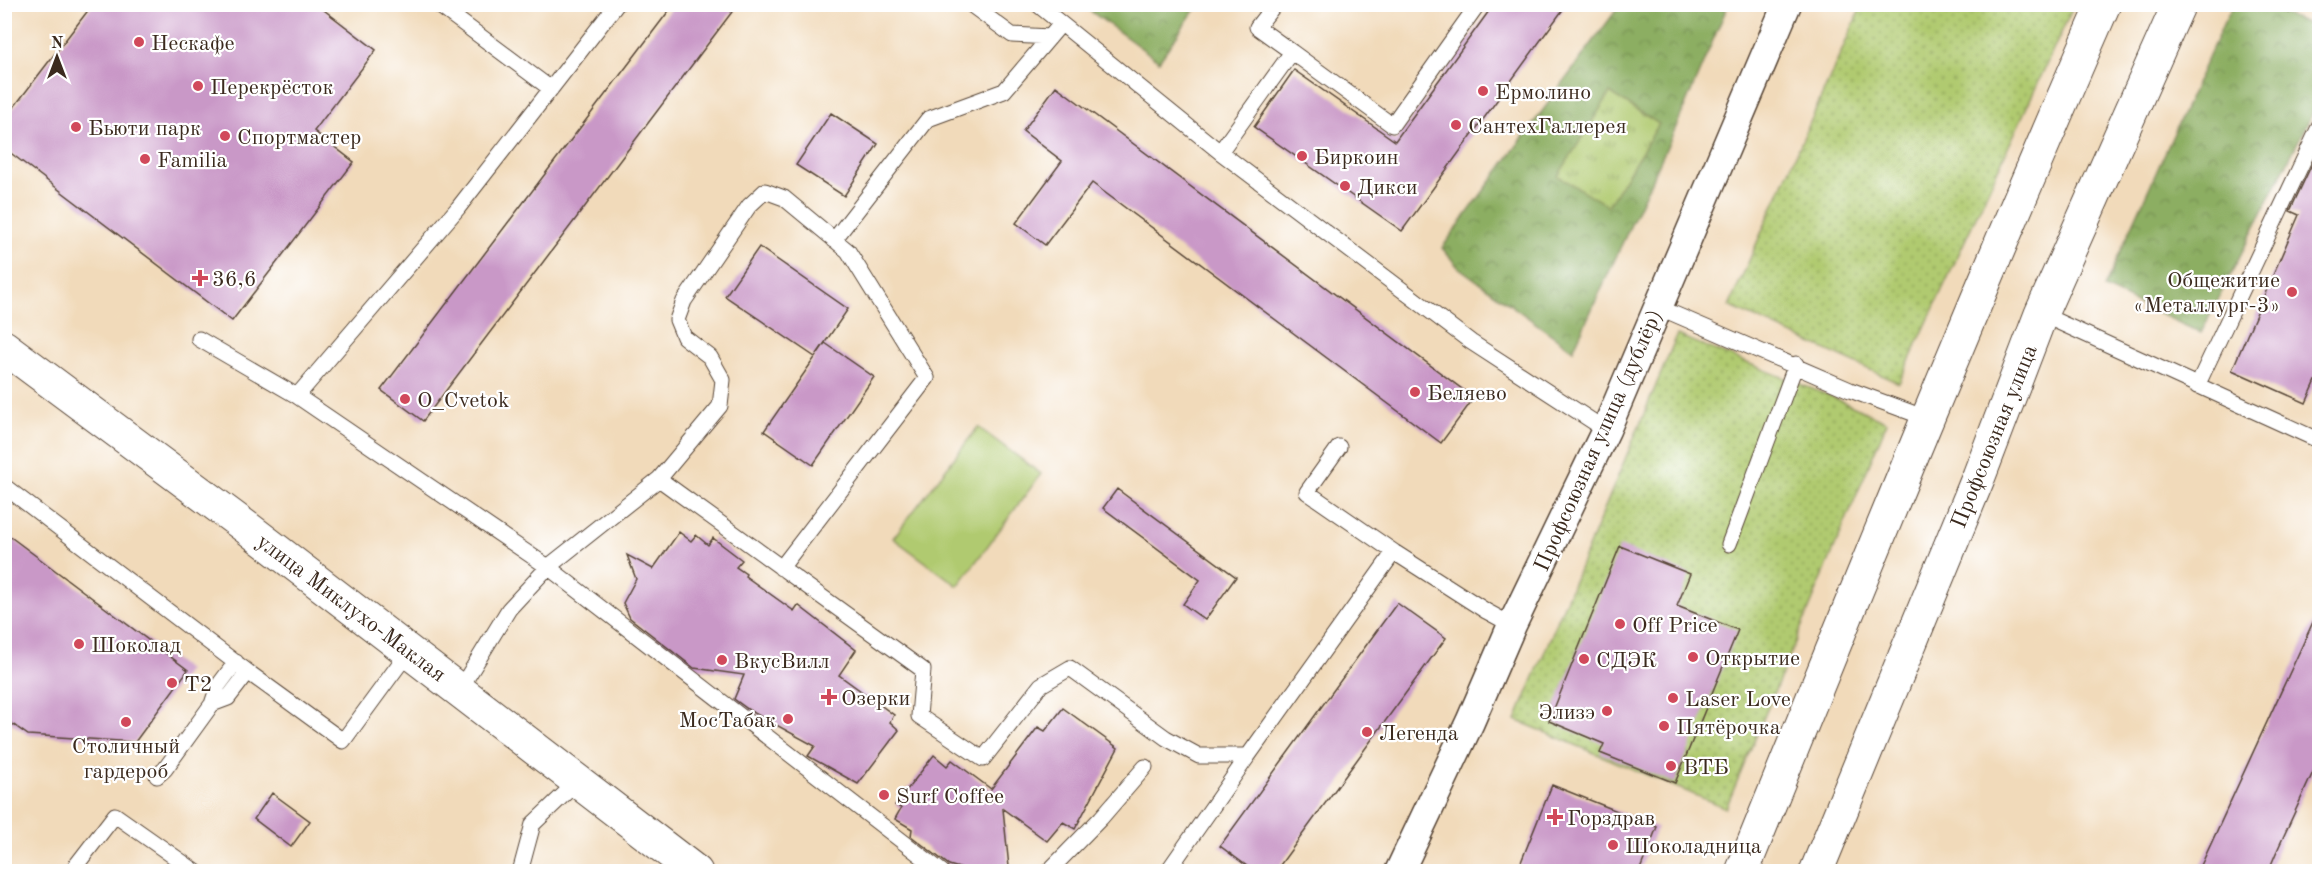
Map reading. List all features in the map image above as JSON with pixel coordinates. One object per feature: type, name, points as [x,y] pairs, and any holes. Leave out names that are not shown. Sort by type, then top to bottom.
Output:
[{"type":"main road","points":[[1742,872],[1926,418],[2104,4]]},
{"type":"main road","name":"Профсоюзная улица","points":[[1816,872],[1978,476],[2041,314],[2179,4]]},
{"type":"main road","name":"улица Миклухо-Маклая","points":[[4,347],[460,689],[696,872]]},
{"type":"street","name":"Профсоюзная улица (дублёр)","points":[[1399,872],[1455,754],[1512,625],[1606,430],[1788,4]]},
{"type":"lane","points":[[437,4],[551,90]]},
{"type":"lane","points":[[297,396],[458,208],[617,4]]},
{"type":"lane","points":[[970,4],[1012,35],[1050,36]]},
{"type":"lane","points":[[1037,4],[1220,152],[1471,342],[1606,430]]},
{"type":"lane","points":[[1275,4],[1257,27],[1392,125],[1478,4]]},
{"type":"lane","points":[[834,240],[928,119],[1004,92],[1061,24]]},
{"type":"lane","points":[[1220,152],[1292,52]]},
{"type":"lane","points":[[2197,386],[2319,124]]},
{"type":"lane","points":[[460,689],[509,609],[548,567],[659,479],[720,406],[723,380],[710,357],[684,337],[677,320],[684,301],[749,206],[765,191],[784,198],[848,251],[927,378],[781,568]]},
{"type":"lane","points":[[1658,307],[1796,364],[1850,390],[1926,418]]},
{"type":"lane","points":[[2041,314],[2162,373],[2197,386],[2319,441]]},
{"type":"lane","points":[[199,339],[297,396],[548,567],[942,872]]},
{"type":"lane","points":[[1729,544],[1796,364]]},
{"type":"lane","points":[[1339,447],[1308,492],[1394,552],[1512,625]]},
{"type":"lane","points":[[659,479],[923,670],[919,716],[983,759],[1041,685],[1070,668],[1166,738],[1199,756],[1248,756]]},
{"type":"lane","points":[[4,486],[248,672],[343,741],[409,651]]},
{"type":"lane","points":[[1167,872],[1394,552]]},
{"type":"lane","points":[[157,776],[165,769],[212,704],[218,686],[236,662]]},
{"type":"lane","points":[[212,704],[228,698],[248,672]]},
{"type":"lane","points":[[1048,872],[1101,818],[1145,767]]},
{"type":"lane","points":[[520,872],[533,824],[577,782]]},
{"type":"lane","points":[[71,872],[115,815],[196,872]]},
{"type":"green space","points":[[2234,4],[2262,5],[2319,28],[2319,100],[2201,333],[2104,288]]},
{"type":"green space","points":[[1082,5],[1198,5],[1159,61]]},
{"type":"green space","points":[[1620,5],[1728,5],[1676,127],[1573,350],[1458,267],[1442,248]]},
{"type":"green space","points":[[1862,5],[2074,5],[1899,383],[1729,306]]},
{"type":"green space","points":[[1610,93],[1659,124],[1608,206],[1558,176]]},
{"type":"green space","points":[[1677,335],[1830,396],[1887,422],[1726,808],[1516,720]]},
{"type":"green space","points":[[978,427],[1041,474],[958,586],[893,538]]},
{"type":"building","points":[[93,4],[316,4],[376,50],[314,131],[354,162],[232,321],[4,148],[4,120]]},
{"type":"building","points":[[674,4],[738,4],[423,421],[381,390]]},
{"type":"building","points":[[1494,4],[1567,4],[1402,231],[1254,127],[1294,70],[1395,141]]},
{"type":"building","points":[[1056,86],[1474,398],[1441,443],[1092,183],[1045,245],[1016,223],[1062,161],[1023,131]]},
{"type":"building","points":[[831,113],[878,144],[844,196],[796,165]]},
{"type":"building","name":"Общежитие «Металлург-3»","points":[[2319,149],[2319,374],[2306,403],[2232,370],[2299,215],[2290,211]]},
{"type":"building","points":[[759,247],[848,309],[815,357],[725,296]]},
{"type":"building","points":[[825,343],[874,377],[813,465],[764,431]]},
{"type":"building","points":[[1117,489],[1236,577],[1205,620],[1183,604],[1200,580],[1103,508]]},
{"type":"building","name":"Шоколад","points":[[4,532],[188,670],[135,742],[28,735],[4,718]]},
{"type":"building","points":[[679,532],[691,541],[696,535],[708,545],[713,538],[742,560],[736,567],[746,574],[745,576],[794,611],[798,605],[856,650],[839,675],[894,715],[890,722],[899,730],[858,784],[808,756],[815,746],[749,710],[734,699],[744,675],[694,668],[630,618],[623,603],[636,579],[627,555],[653,569]]},
{"type":"building","points":[[1620,546],[1690,574],[1677,606],[1738,630],[1675,783],[1600,753],[1604,744],[1549,721]]},
{"type":"building","points":[[1397,603],[1446,638],[1275,872],[1255,872],[1220,846]]},
{"type":"building","points":[[2319,609],[2319,759],[2268,872],[2198,872]]},
{"type":"building","points":[[1063,708],[1118,748],[1075,829],[1063,822],[1047,841],[1003,809],[1009,867],[969,871],[949,865],[911,836],[912,829],[895,819],[901,808],[895,805],[934,755],[947,766],[952,760],[991,789],[1038,727],[1045,731]]},
{"type":"building","points":[[1552,785],[1657,827],[1639,872],[1517,872]]},
{"type":"building","points":[[272,793],[310,821],[291,847],[254,819]]},
{"type":"place","name":"Нескафе","points":[[139,42]]},
{"type":"place","name":"Перекрёсток","points":[[198,86]]},
{"type":"place","name":"Ермолино","points":[[1483,91]]},
{"type":"place","name":"СантехГаллерея","points":[[1456,125]]},
{"type":"place","name":"Бьюти парк","points":[[76,127]]},
{"type":"place","name":"Спортмастер","points":[[225,136]]},
{"type":"place","name":"Биркоин","points":[[1302,156]]},
{"type":"place","name":"Familia","points":[[145,159]]},
{"type":"place","name":"Дикси","points":[[1345,186]]},
{"type":"place","name":"36,6","points":[[200,278]]},
{"type":"place","name":"Общежитие «Металлург-3»","points":[[2292,292]]},
{"type":"place","name":"Беляево","points":[[1415,392]]},
{"type":"place","name":"O_Cvetok","points":[[405,399]]},
{"type":"place","name":"Off Price","points":[[1620,624]]},
{"type":"place","name":"Шоколад","points":[[79,644]]},
{"type":"place","name":"Открытие","points":[[1693,657]]},
{"type":"place","name":"СДЭК","points":[[1584,659]]},
{"type":"place","name":"ВкусВилл","points":[[722,660]]},
{"type":"place","name":"T2","points":[[172,683]]},
{"type":"place","name":"Озерки","points":[[829,697]]},
{"type":"place","name":"Laser Love","points":[[1673,698]]},
{"type":"place","name":"Элизэ","points":[[1607,711]]},
{"type":"place","name":"МосТабак","points":[[788,719]]},
{"type":"place","name":"Столичный гардероб","points":[[126,722]]},
{"type":"place","name":"Пятёрочка","points":[[1664,726]]},
{"type":"place","name":"Легенда","points":[[1367,732]]},
{"type":"place","name":"ВТБ","points":[[1671,766]]},
{"type":"place","name":"Surf Coffee","points":[[884,795]]},
{"type":"place","name":"Горздрав","points":[[1555,817]]},
{"type":"place","name":"Шоколадница","points":[[1613,845]]}]
